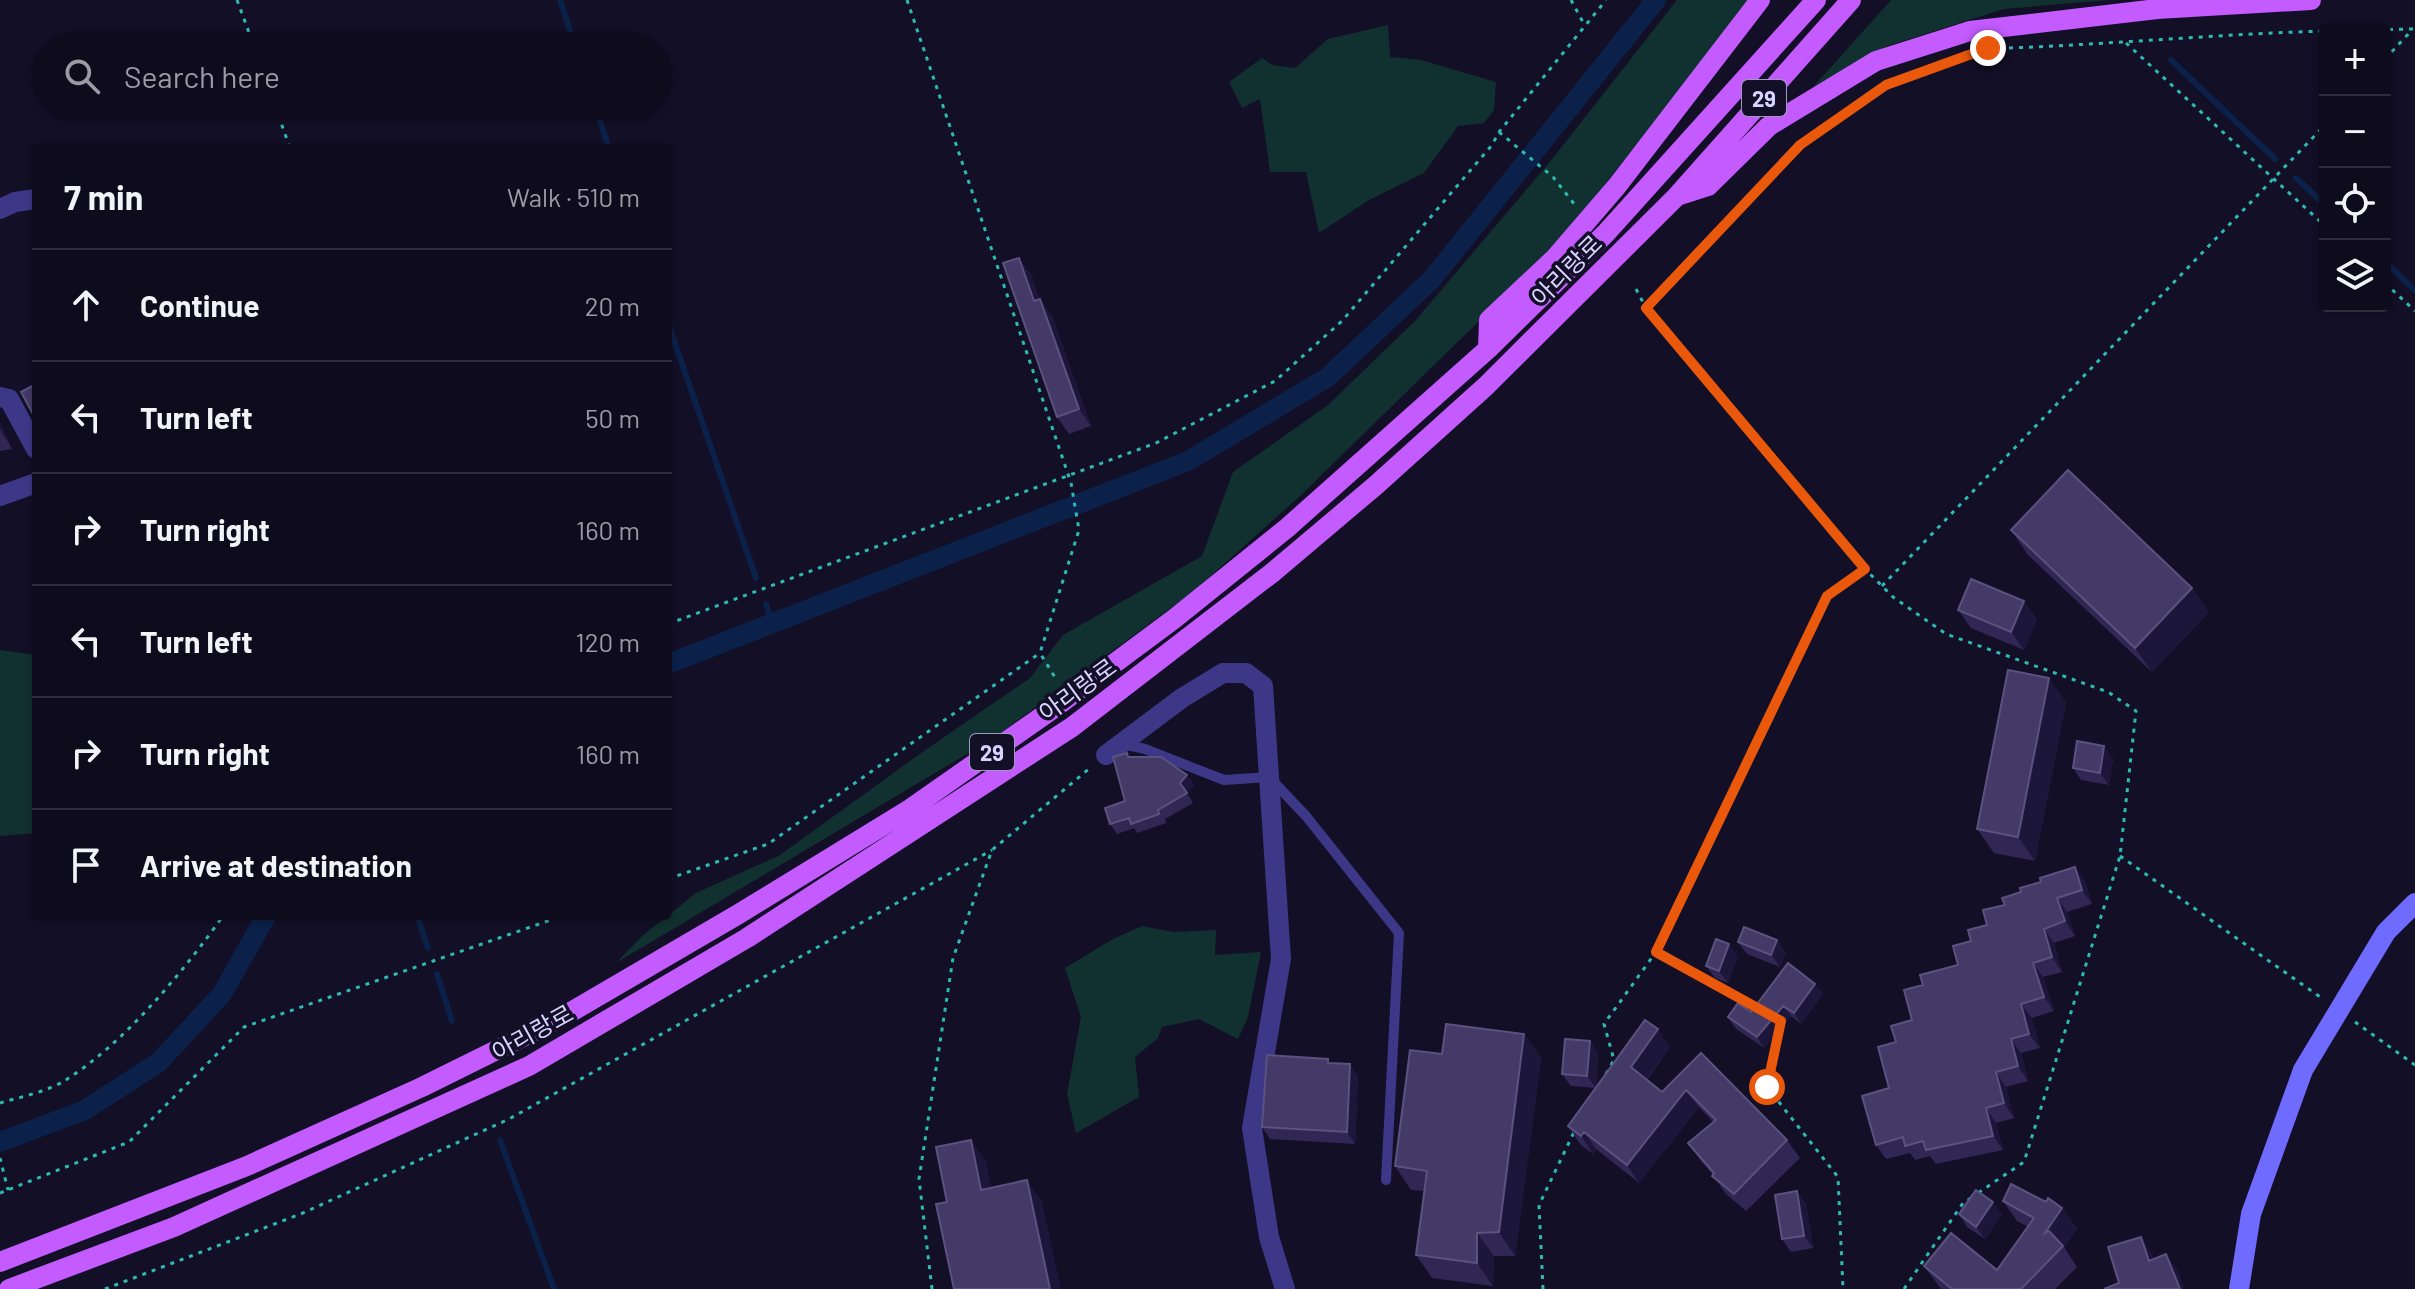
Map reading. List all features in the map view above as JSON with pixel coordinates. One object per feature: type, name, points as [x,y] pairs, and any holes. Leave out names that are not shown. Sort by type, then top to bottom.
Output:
[{"type":"main road","points":[[1488,349],[1489,320],[1555,258],[1617,186],[1760,0]]},
{"type":"main road","name":"아리랑로","points":[[0,1262],[247,1166],[422,1087],[559,1019],[910,809],[1174,619],[1287,528],[1488,349],[1606,233],[1816,0]]},
{"type":"main road","name":"아리랑로","points":[[9,1289],[174,1227],[529,1066],[747,938],[1072,727],[1272,573],[1486,386],[1677,196],[1851,0]]},
{"type":"main road","points":[[1677,196],[1708,186],[1769,126],[1876,61],[1970,31],[2157,9],[2311,0]]},
{"type":"street","points":[[0,209],[15,202],[32,200]]},
{"type":"street","points":[[0,397],[9,399],[32,442]]},
{"type":"street","points":[[0,496],[32,484]]},
{"type":"street","points":[[1113,750],[1182,698],[1223,673],[1246,673],[1263,686],[1281,959],[1252,1128],[1269,1237],[1285,1289]]},
{"type":"street","points":[[2239,1289],[2251,1214],[2303,1070],[2386,932],[2415,903]]},
{"type":"lane","points":[[1113,750],[1145,749],[1224,780],[1269,777],[1306,816],[1399,933],[1386,1180]]},
{"type":"path","points":[[237,0],[249,32]]},
{"type":"path","points":[[672,878],[768,844],[1040,653],[1079,530],[1069,475],[907,0]]},
{"type":"path","points":[[1571,0],[1585,26]]},
{"type":"path","points":[[672,623],[1156,443],[1275,381],[1342,321],[1492,145],[1499,132],[1606,0]]},
{"type":"path","points":[[2391,29],[2414,29]]},
{"type":"path","points":[[2391,53],[2414,29]]},
{"type":"path","points":[[2003,48],[2319,31]]},
{"type":"path","points":[[2126,43],[2319,220]]},
{"type":"path","points":[[1646,308],[1800,145],[1886,85],[1988,48]]},
{"type":"path","points":[[280,120],[289,144]]},
{"type":"path","points":[[1882,586],[2319,131]]},
{"type":"path","points":[[1499,132],[1553,177],[1575,205]]},
{"type":"path","points":[[1636,289],[1646,308],[1865,569],[1893,597],[1946,634],[2108,692],[2136,711],[2120,856],[2024,1162],[1963,1203],[1904,1289]]},
{"type":"path","points":[[2391,289],[2415,311]]},
{"type":"path","points":[[1600,1085],[1614,1060],[1604,1024],[1656,952],[1827,596],[1865,569]]},
{"type":"path","points":[[1040,653],[1056,679]]},
{"type":"path","points":[[105,1289],[303,1213],[509,1119],[992,850],[1113,750]]},
{"type":"path","points":[[932,1289],[919,1179],[953,958],[992,850]]},
{"type":"path","points":[[2120,856],[2415,1065]]},
{"type":"path","points":[[0,1103],[63,1082],[112,1045],[189,963],[220,920]]},
{"type":"path","points":[[0,1193],[129,1142],[244,1027],[551,920]]},
{"type":"path","points":[[1656,952],[1767,1014]]},
{"type":"path","points":[[1781,1021],[1767,1087],[1838,1177],[1843,1289]]},
{"type":"path","points":[[1543,1289],[1539,1205],[1579,1122]]},
{"type":"path","points":[[0,1158],[8,1190]]},
{"type":"green space","points":[[1677,0],[1750,0],[1559,243],[1301,495],[1194,591],[992,739],[616,963],[662,920],[672,920],[672,912],[696,893],[780,855],[1030,678],[1063,635],[1202,556],[1233,472],[1328,405],[1415,321],[1553,158]]},
{"type":"green space","points":[[1891,0],[2110,0],[2004,9],[1887,46],[1813,87]]},
{"type":"green space","points":[[1388,25],[1390,57],[1421,60],[1496,82],[1494,110],[1484,123],[1458,126],[1424,173],[1369,200],[1319,233],[1306,172],[1270,172],[1260,99],[1242,108],[1229,82],[1262,58],[1272,65],[1295,68],[1328,39]]},
{"type":"green space","points":[[0,650],[32,654],[32,833],[0,836]]},
{"type":"green space","points":[[1142,926],[1173,932],[1216,930],[1215,955],[1261,952],[1248,1017],[1238,1039],[1199,1019],[1162,1027],[1158,1038],[1135,1057],[1139,1097],[1076,1133],[1067,1094],[1081,1017],[1065,968],[1113,939]]},
{"type":"building","points":[[1019,258],[1034,301],[1040,299],[1079,409],[1057,417],[1003,263]]},
{"type":"building","points":[[32,386],[32,412],[21,392]]},
{"type":"building","points":[[2068,470],[2192,588],[2135,648],[2011,530]]},
{"type":"building","points":[[1971,579],[2024,601],[2011,632],[1958,610]]},
{"type":"building","points":[[2008,670],[2049,678],[2018,837],[1977,829]]},
{"type":"building","points":[[2077,741],[2104,746],[2100,773],[2073,768]]},
{"type":"building","points":[[1127,753],[1128,757],[1161,757],[1187,775],[1180,783],[1187,793],[1158,810],[1159,814],[1131,824],[1129,818],[1110,824],[1105,808],[1125,801],[1113,757]]},
{"type":"building","points":[[2075,867],[2082,890],[2057,898],[2065,921],[2044,929],[2052,957],[2033,963],[2044,997],[2021,1004],[2029,1034],[2011,1039],[2018,1066],[1996,1072],[2004,1103],[1986,1108],[1993,1136],[1926,1150],[1923,1141],[1905,1146],[1903,1137],[1876,1145],[1862,1096],[1889,1088],[1878,1047],[1896,1042],[1891,1026],[1912,1020],[1904,990],[1923,985],[1920,975],[1958,965],[1953,946],[1971,941],[1968,930],[1987,925],[1983,910],[2005,905],[2002,898],[2021,892],[2020,888],[2041,882],[2040,878]]},
{"type":"building","points":[[1744,927],[1777,940],[1771,955],[1738,942]]},
{"type":"building","points":[[1716,939],[1729,944],[1719,971],[1706,966]]},
{"type":"building","points":[[1788,963],[1815,984],[1794,1013],[1783,1006],[1757,1037],[1728,1017],[1738,1003],[1751,1012]]},
{"type":"building","points":[[1645,1020],[1658,1029],[1631,1067],[1662,1092],[1701,1053],[1787,1140],[1734,1194],[1712,1176],[1714,1173],[1688,1143],[1716,1120],[1686,1090],[1627,1165],[1584,1132],[1581,1136],[1568,1126]]},
{"type":"building","points":[[1446,1024],[1524,1034],[1499,1232],[1477,1233],[1477,1263],[1416,1255],[1427,1171],[1395,1166],[1410,1050],[1442,1054]]},
{"type":"building","points":[[1565,1039],[1590,1041],[1587,1076],[1562,1074]]},
{"type":"building","points":[[1267,1055],[1328,1059],[1328,1063],[1350,1064],[1347,1132],[1262,1127]]},
{"type":"building","points":[[971,1140],[981,1190],[1027,1180],[1050,1289],[954,1289],[936,1204],[947,1202],[936,1147]]},
{"type":"building","points":[[2011,1184],[2046,1202],[2048,1198],[2062,1208],[2045,1233],[2049,1231],[2063,1246],[2021,1289],[1952,1289],[1924,1266],[1951,1233],[1997,1270],[2034,1218],[2003,1201]]},
{"type":"building","points":[[1976,1190],[1993,1202],[1976,1227],[1959,1214]]},
{"type":"building","points":[[1797,1191],[1804,1236],[1782,1239],[1775,1195]]},
{"type":"building","points":[[2141,1237],[2149,1261],[2166,1254],[2180,1289],[2104,1289],[2119,1283],[2108,1247]]},
{"type":"waterway","points":[[560,0],[570,32]]},
{"type":"waterway","points":[[672,662],[1188,461],[1328,377],[1432,279],[1656,0]]},
{"type":"waterway","points":[[2171,60],[2275,159]]},
{"type":"waterway","points":[[600,120],[608,144]]},
{"type":"waterway","points":[[2296,178],[2319,199]]},
{"type":"waterway","points":[[2391,268],[2415,290]]},
{"type":"waterway","points":[[672,335],[756,578]]},
{"type":"waterway","points":[[766,604],[772,624]]},
{"type":"waterway","points":[[0,1142],[85,1110],[159,1062],[222,994],[264,920]]},
{"type":"waterway","points":[[418,920],[428,948]]},
{"type":"waterway","points":[[437,974],[452,1021]]},
{"type":"waterway","points":[[500,1140],[554,1289]]},
{"type":"route","points":[[1767,1087],[1781,1021],[1656,952],[1827,596],[1865,569],[1646,308],[1800,145],[1886,85],[1988,48]]}]
